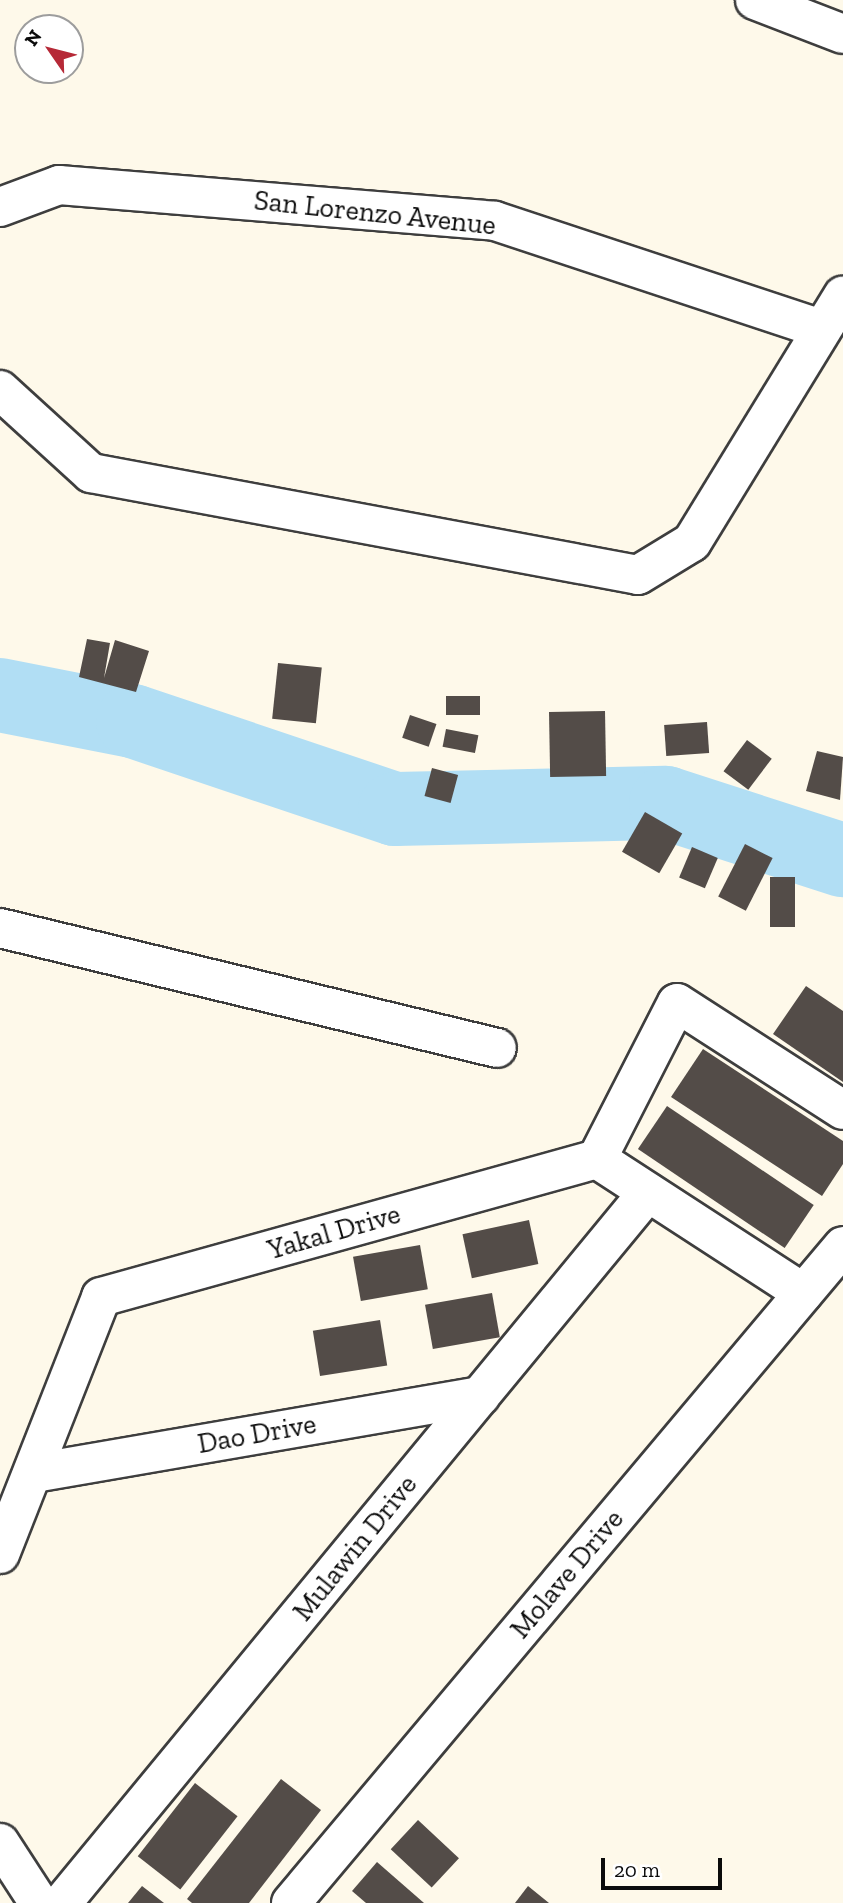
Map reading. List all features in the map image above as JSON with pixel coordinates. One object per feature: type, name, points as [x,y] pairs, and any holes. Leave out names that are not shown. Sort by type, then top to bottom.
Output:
[{"type":"street","points":[[755,0],[843,34]]},
{"type":"street","name":"San Lorenzo Avenue","points":[[0,207],[59,185],[495,221],[821,329]]},
{"type":"street","points":[[0,390],[91,473],[638,575],[691,542],[843,296]]},
{"type":"street","points":[[0,928],[498,1048]]},
{"type":"street","points":[[803,1293],[597,1159],[677,1003],[843,1110]]},
{"type":"street","name":"Yakal Drive","points":[[0,1554],[101,1297],[597,1159]]},
{"type":"street","name":"Mulawin Drive","points":[[62,1903],[648,1192]]},
{"type":"street","name":"Molave Drive","points":[[291,1903],[843,1246]]},
{"type":"street","name":"Dao Drive","points":[[34,1473],[480,1396]]},
{"type":"street","points":[[0,1843],[40,1903]]},
{"type":"building","points":[[87,639],[110,643],[104,678],[115,640],[149,651],[136,692],[79,677]]},
{"type":"building","points":[[278,663],[322,668],[316,723],[272,719]]},
{"type":"building","points":[[446,696],[480,696],[480,715],[446,715]]},
{"type":"building","points":[[605,711],[606,776],[550,777],[549,712]]},
{"type":"building","points":[[410,715],[436,724],[429,747],[402,738]]},
{"type":"building","points":[[707,722],[709,753],[666,756],[664,725]]},
{"type":"building","points":[[446,729],[478,735],[475,753],[443,747]]},
{"type":"building","points":[[747,740],[772,759],[748,790],[724,771]]},
{"type":"building","points":[[817,751],[843,757],[840,800],[806,791]]},
{"type":"building","points":[[432,768],[458,775],[451,803],[424,796]]},
{"type":"building","points":[[645,812],[682,834],[659,873],[622,852]]},
{"type":"building","points":[[745,844],[773,858],[746,911],[718,897]]},
{"type":"building","points":[[692,847],[718,858],[705,888],[679,877]]},
{"type":"building","points":[[770,877],[795,877],[795,927],[770,927]]},
{"type":"building","points":[[806,986],[843,1011],[843,1082],[773,1034]]},
{"type":"building","points":[[703,1049],[843,1141],[843,1164],[822,1196],[671,1097]]},
{"type":"building","points":[[667,1106],[814,1205],[785,1248],[638,1149]]},
{"type":"building","points":[[529,1220],[538,1264],[472,1278],[462,1234]]},
{"type":"building","points":[[420,1245],[428,1289],[361,1301],[353,1257]]},
{"type":"building","points":[[492,1293],[500,1337],[433,1349],[425,1305]]},
{"type":"building","points":[[380,1320],[387,1365],[320,1376],[313,1331]]},
{"type":"building","points":[[281,1779],[321,1810],[249,1903],[192,1903],[187,1899]]},
{"type":"building","points":[[195,1783],[238,1816],[180,1890],[138,1856]]},
{"type":"building","points":[[418,1820],[459,1858],[432,1887],[391,1849]]},
{"type":"building","points":[[377,1862],[424,1903],[366,1903],[352,1891]]},
{"type":"building","points":[[142,1886],[164,1903],[128,1903]]},
{"type":"building","points":[[528,1886],[549,1903],[515,1903]]},
{"type":"waterway","points":[[0,695],[133,721],[395,809],[666,803],[843,860]]}]
